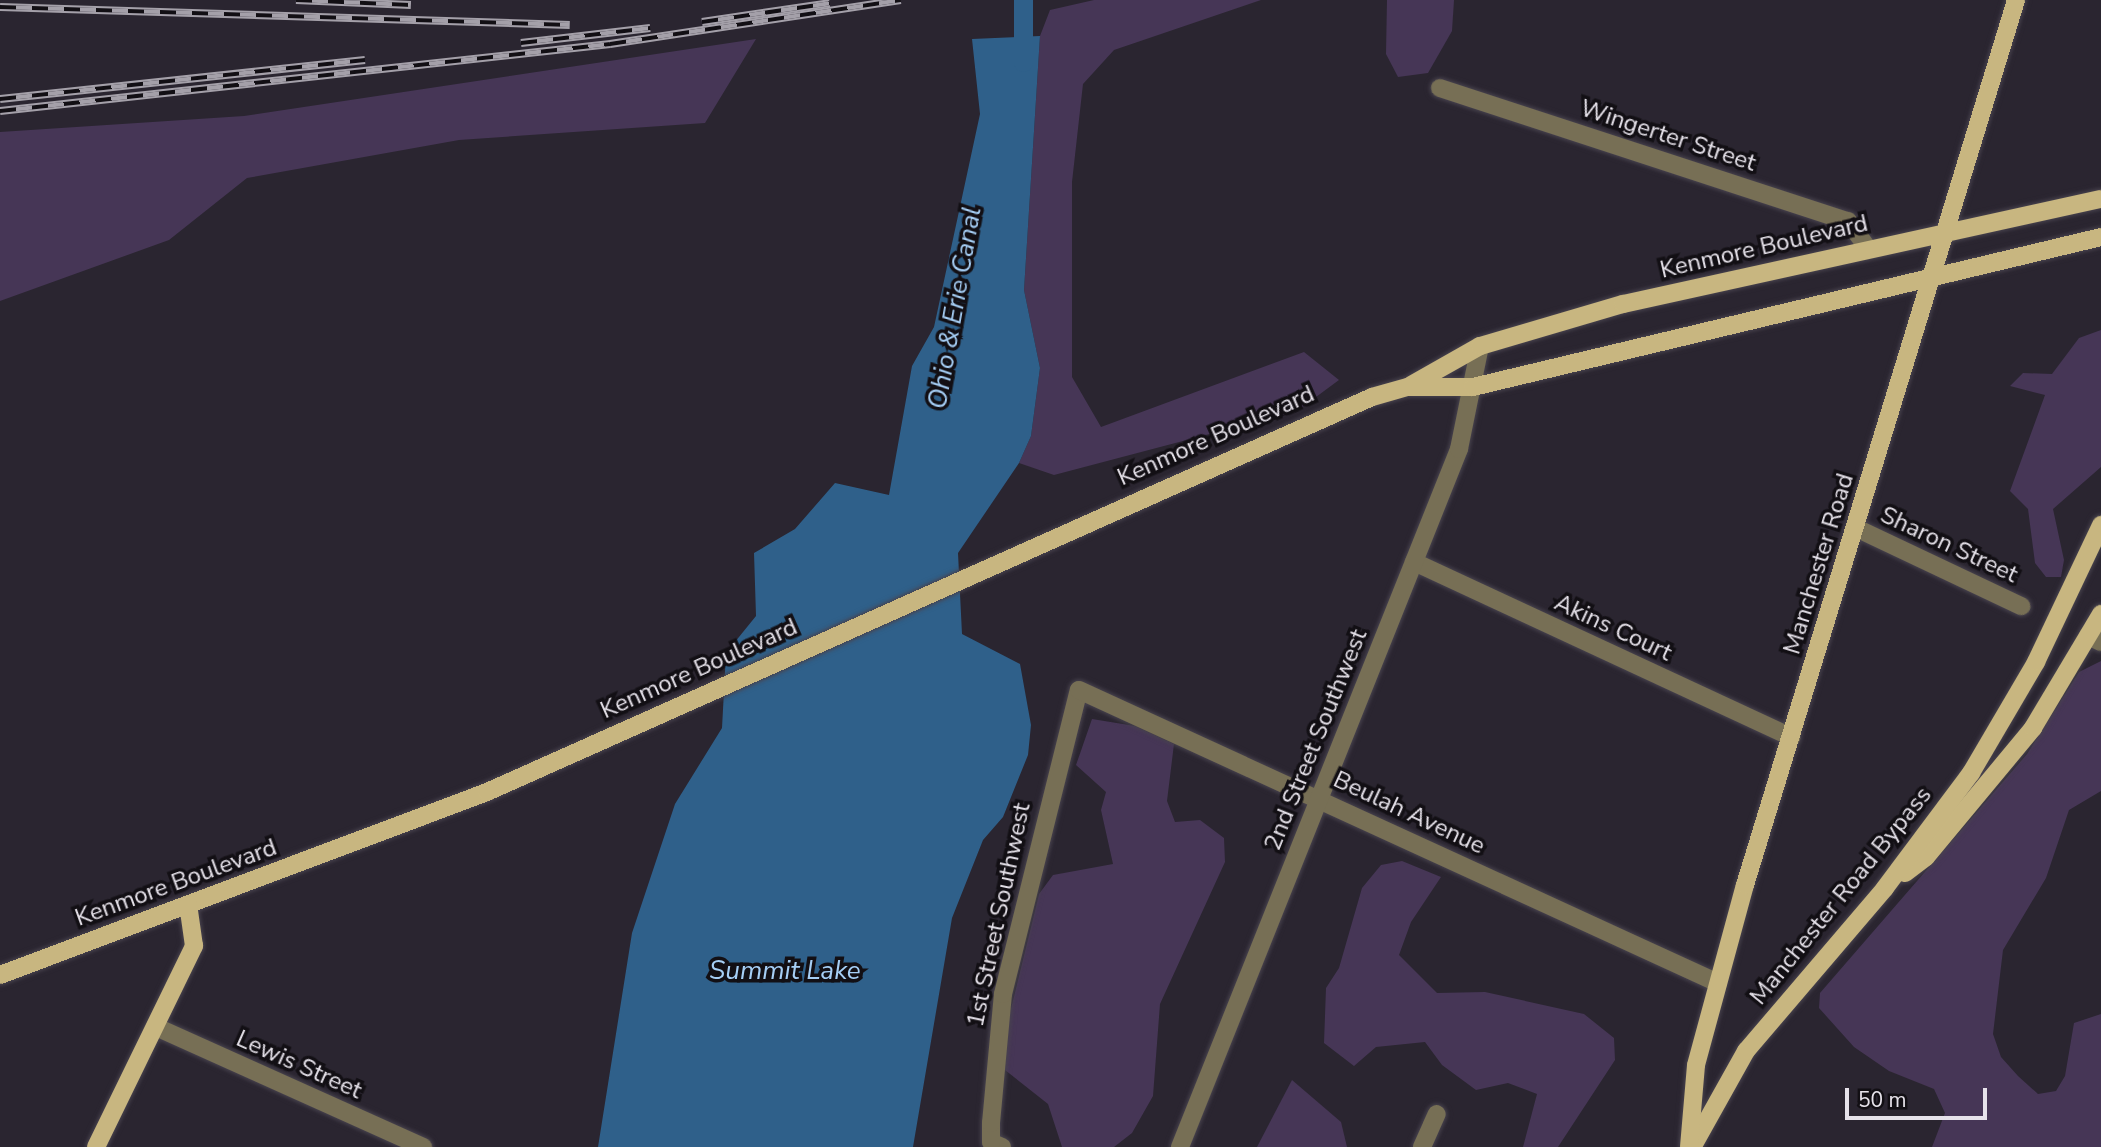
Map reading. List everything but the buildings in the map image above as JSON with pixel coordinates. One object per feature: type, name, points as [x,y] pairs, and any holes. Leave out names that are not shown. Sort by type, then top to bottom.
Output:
[{"type":"main road","name":"Manchester Road","points":[[1691,1147],[1696,1065],[1718,983],[1791,737],[1949,230],[2016,0]]},
{"type":"main road","name":"Kenmore Boulevard","points":[[0,975],[488,792],[1274,435],[1408,387],[1479,346],[1623,303],[2101,199]]},
{"type":"main road","name":"Kenmore Boulevard","points":[[1408,387],[1473,387],[2101,237]]},
{"type":"main road","name":"Manchester Road Bypass","points":[[1691,1147],[1746,1051],[1885,888],[1999,727],[2101,526]]},
{"type":"main road","points":[[1885,888],[1926,857],[1991,782],[2095,639],[2101,614]]},
{"type":"main road","points":[[96,1147],[194,946],[188,904]]},
{"type":"street","name":"Wingerter Street","points":[[1440,88],[1849,221],[1868,249]]},
{"type":"street","name":"2nd Street Southwest","points":[[1180,1147],[1459,449],[1479,346]]},
{"type":"street","name":"Sharon Street","points":[[1856,528],[2021,606]]},
{"type":"street","name":"Akins Court","points":[[1414,562],[1791,737]]},
{"type":"street","name":"Beulah Avenue","points":[[1079,690],[1718,983]]},
{"type":"street","name":"1st Street Southwest","points":[[1002,1147],[991,1142],[991,1101],[1003,994],[1079,690]]},
{"type":"street","name":"Lewis Street","points":[[156,1027],[423,1147]]},
{"type":"street","points":[[1422,1147],[1437,1114]]},
{"type":"shaded area","points":[[1094,0],[1261,0],[1114,50],[1083,84],[1072,182],[1072,377],[1101,427],[1304,352],[1339,380],[1297,411],[1054,475],[1019,463],[1031,436],[1040,368],[1024,290],[1040,36],[1050,10]]},
{"type":"shaded area","points":[[1387,0],[1454,0],[1452,31],[1428,73],[1398,77],[1386,54]]},
{"type":"shaded area","points":[[756,39],[705,123],[459,140],[247,178],[169,240],[0,301],[0,132],[244,116]]},
{"type":"shaded area","points":[[2101,330],[2101,467],[2053,509],[2064,560],[2061,577],[2046,577],[2035,563],[2028,509],[2010,491],[2045,395],[2010,386],[2023,373],[2052,374],[2079,338]]},
{"type":"shaded area","points":[[2101,661],[2101,791],[2069,810],[2046,878],[2003,950],[1993,1034],[2001,1057],[2018,1076],[2038,1094],[2056,1091],[2065,1076],[2074,1023],[2101,1014],[2101,1147],[1932,1147],[1945,1113],[1934,1089],[1889,1071],[1854,1047],[1819,1008],[1820,993],[2027,754],[2079,672]]},
{"type":"shaded area","points":[[1092,719],[1135,726],[1174,744],[1167,801],[1175,822],[1200,820],[1224,838],[1225,862],[1160,1004],[1153,1096],[1132,1133],[1114,1147],[1062,1147],[1048,1104],[1005,1070],[1006,1029],[1039,894],[1053,875],[1113,864],[1101,810],[1106,792],[1076,765]]},
{"type":"shaded area","points":[[1402,861],[1441,877],[1411,922],[1399,955],[1437,993],[1485,992],[1584,1014],[1614,1038],[1615,1060],[1558,1147],[1523,1147],[1537,1094],[1508,1083],[1476,1090],[1442,1065],[1425,1042],[1376,1047],[1354,1066],[1324,1043],[1326,988],[1339,968],[1362,888],[1381,865]]},
{"type":"shaded area","points":[[1292,1080],[1341,1122],[1347,1147],[1257,1147]]},
{"type":"water","name":"Summit Lake","points":[[1040,36],[1024,290],[1040,368],[1031,436],[1019,463],[958,553],[962,634],[1020,664],[1031,725],[1028,755],[1003,817],[983,840],[952,918],[913,1147],[598,1147],[632,933],[675,804],[722,728],[726,653],[756,616],[754,553],[795,529],[835,483],[889,495],[912,366],[934,327],[980,114],[972,39]]},
{"type":"waterway","name":"Ohio & Erie Canal","points":[[1023,0],[1023,62]]},
{"type":"railway","points":[[296,0],[411,5]]},
{"type":"railway","points":[[0,111],[610,44],[901,0]]},
{"type":"railway","points":[[702,22],[830,3]]},
{"type":"railway","points":[[0,7],[570,25]]},
{"type":"railway","points":[[521,43],[650,28]]},
{"type":"railway","points":[[0,99],[365,60]]}]
